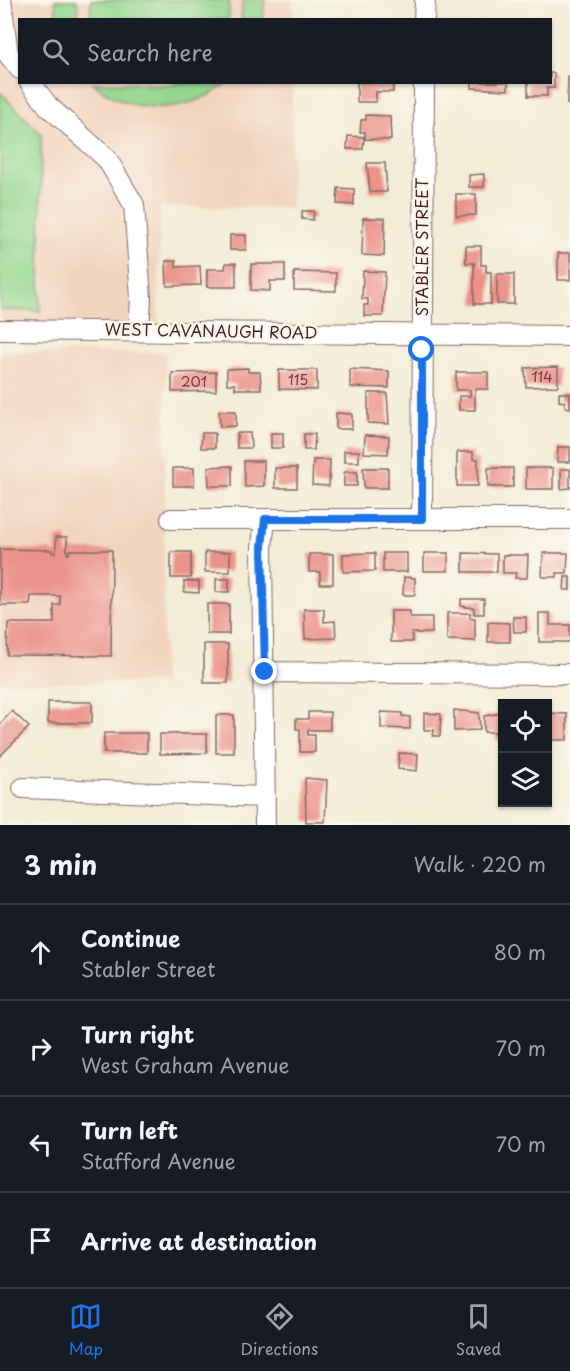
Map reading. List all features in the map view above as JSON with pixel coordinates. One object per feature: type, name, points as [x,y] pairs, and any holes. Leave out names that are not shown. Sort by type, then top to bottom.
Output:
[{"type":"street","points":[[1,0],[8,54],[18,66]]},
{"type":"street","points":[[424,18],[425,0]]},
{"type":"street","points":[[32,84],[48,106],[107,159],[134,205],[141,298],[139,331]]},
{"type":"street","name":"STABLER STREET","points":[[422,519],[424,84]]},
{"type":"street","name":"WEST CAVANAUGH ROAD","points":[[0,330],[570,336]]},
{"type":"street","points":[[171,519],[570,519]]},
{"type":"street","points":[[265,519],[262,547],[265,825]]},
{"type":"street","points":[[265,672],[570,674]]},
{"type":"street","points":[[23,788],[266,797]]},
{"type":"shaded area","points":[[0,0],[293,0],[293,18],[18,18],[18,84],[292,84],[291,208],[160,207],[158,326],[0,325]]},
{"type":"shaded area","points":[[0,352],[166,353],[163,683],[0,682]]},
{"type":"green space","points":[[55,0],[77,0],[79,18],[57,18]]},
{"type":"green space","points":[[91,0],[229,0],[229,18],[90,18]]},
{"type":"green space","points":[[243,0],[265,0],[263,18],[241,18]]},
{"type":"green space","points":[[94,84],[159,86],[226,84],[195,101],[160,107],[142,106],[125,101],[108,94]]},
{"type":"green space","points":[[0,92],[41,134],[40,311],[0,310]]},
{"type":"building","points":[[552,73],[554,73],[554,88],[547,88],[547,96],[528,96],[528,84],[552,84]]},
{"type":"building","points":[[568,77],[570,77],[570,104],[567,104]]},
{"type":"building","points":[[357,84],[393,84],[393,92],[376,92],[376,102],[357,102]]},
{"type":"building","points":[[472,84],[508,84],[508,90],[472,88]]},
{"type":"building","points":[[366,115],[390,116],[391,140],[365,139],[365,132],[360,132],[361,120],[366,120]]},
{"type":"building","points":[[348,136],[364,137],[363,149],[347,149]]},
{"type":"building","points":[[367,163],[385,163],[387,192],[370,192]]},
{"type":"building","points":[[484,174],[484,187],[469,187],[469,175]]},
{"type":"building","points":[[338,188],[354,189],[354,205],[337,204]]},
{"type":"building","points":[[456,194],[476,194],[476,215],[456,216]]},
{"type":"building","points":[[302,211],[314,211],[313,220],[302,219]]},
{"type":"building","points":[[363,218],[385,218],[384,256],[362,255]]},
{"type":"building","points":[[230,235],[246,235],[246,250],[230,250]]},
{"type":"building","points":[[466,246],[481,246],[481,265],[486,265],[486,272],[491,272],[491,304],[474,304],[474,263],[466,263]]},
{"type":"building","points":[[558,253],[570,253],[570,280],[558,280]]},
{"type":"building","points":[[166,261],[176,261],[176,267],[200,266],[201,285],[167,286]]},
{"type":"building","points":[[226,263],[236,263],[236,287],[207,287],[207,269],[225,269]]},
{"type":"building","points":[[251,264],[285,264],[285,281],[270,281],[270,291],[251,290]]},
{"type":"building","points":[[363,271],[385,272],[383,316],[364,316],[364,305],[368,305],[368,299],[362,299]]},
{"type":"building","points":[[294,272],[336,273],[336,291],[294,290]]},
{"type":"building","points":[[497,274],[514,274],[514,304],[497,304]]},
{"type":"building","points":[[558,367],[558,386],[526,387],[525,368]]},
{"type":"building","points":[[248,368],[248,372],[260,372],[261,389],[235,389],[235,384],[227,384],[227,369]]},
{"type":"building","points":[[350,369],[389,371],[389,388],[350,387]]},
{"type":"building","points":[[279,370],[317,370],[317,390],[279,389]]},
{"type":"building","points":[[216,372],[216,391],[172,392],[172,373]]},
{"type":"building","points":[[456,372],[488,372],[488,389],[475,389],[475,410],[459,410],[459,396],[470,396],[470,390],[456,390]]},
{"type":"building","points":[[368,393],[387,393],[389,424],[368,423]]},
{"type":"building","points":[[559,393],[570,393],[570,408],[565,407],[565,402],[559,401]]},
{"type":"building","points":[[219,411],[236,411],[236,426],[220,427]]},
{"type":"building","points":[[336,413],[352,414],[352,429],[336,429]]},
{"type":"building","points":[[202,433],[215,433],[215,448],[201,448]]},
{"type":"building","points":[[237,433],[250,433],[251,448],[237,448]]},
{"type":"building","points":[[271,433],[283,433],[283,448],[271,448]]},
{"type":"building","points":[[304,434],[315,434],[314,450],[304,450]]},
{"type":"building","points":[[365,435],[389,436],[388,454],[364,453]]},
{"type":"building","points":[[558,447],[570,447],[570,462],[557,462]]},
{"type":"building","points":[[344,451],[359,451],[359,462],[344,462]]},
{"type":"building","points":[[457,452],[473,452],[473,459],[478,459],[478,486],[457,486]]},
{"type":"building","points":[[313,460],[330,460],[329,486],[312,485]]},
{"type":"building","points":[[244,461],[264,461],[264,486],[245,487]]},
{"type":"building","points":[[232,466],[232,486],[209,486],[208,467]]},
{"type":"building","points":[[173,468],[194,468],[194,486],[173,486]]},
{"type":"building","points":[[275,468],[297,468],[297,488],[275,488]]},
{"type":"building","points":[[363,468],[388,468],[388,488],[364,488]]},
{"type":"building","points":[[488,468],[513,468],[513,487],[488,487]]},
{"type":"building","points":[[526,468],[553,468],[553,489],[526,489]]},
{"type":"building","points":[[561,469],[570,469],[570,488],[561,489]]},
{"type":"building","points":[[344,472],[357,472],[357,486],[344,486]]},
{"type":"building","points":[[56,537],[67,537],[67,554],[70,550],[112,550],[111,656],[7,655],[8,623],[54,623],[54,605],[60,605],[60,596],[31,596],[30,605],[0,605],[0,549],[52,550],[52,553],[56,553]]},
{"type":"building","points":[[171,552],[191,552],[191,578],[171,578]]},
{"type":"building","points":[[205,552],[230,552],[230,572],[205,572]]},
{"type":"building","points":[[375,553],[375,571],[343,572],[343,554]]},
{"type":"building","points":[[383,553],[407,553],[407,572],[383,572]]},
{"type":"building","points":[[424,553],[448,553],[448,571],[424,571]]},
{"type":"building","points":[[463,553],[497,554],[497,572],[463,572]]},
{"type":"building","points":[[543,553],[568,553],[567,573],[557,573],[557,577],[542,577]]},
{"type":"building","points":[[309,554],[333,554],[333,584],[320,584],[320,572],[309,572]]},
{"type":"building","points":[[503,555],[528,555],[527,578],[515,578],[516,573],[503,573]]},
{"type":"building","points":[[404,577],[415,578],[415,595],[403,595]]},
{"type":"building","points":[[565,577],[570,577],[570,590],[564,590]]},
{"type":"building","points":[[216,579],[229,579],[229,592],[216,592]]},
{"type":"building","points":[[184,581],[199,581],[199,593],[184,592]]},
{"type":"building","points":[[461,599],[484,599],[484,614],[474,614],[474,608],[461,606]]},
{"type":"building","points":[[207,604],[229,604],[229,634],[207,634]]},
{"type":"building","points":[[304,609],[324,609],[324,622],[335,621],[336,638],[305,639]]},
{"type":"building","points":[[391,611],[410,611],[410,617],[432,617],[432,633],[412,633],[412,642],[391,642]]},
{"type":"building","points":[[447,613],[470,613],[470,618],[475,618],[475,641],[447,640]]},
{"type":"building","points":[[539,613],[550,613],[550,625],[570,625],[570,642],[539,642]]},
{"type":"building","points":[[513,617],[526,617],[526,632],[514,632]]},
{"type":"building","points":[[488,622],[510,623],[510,642],[488,642]]},
{"type":"building","points":[[204,644],[228,644],[228,683],[204,683]]},
{"type":"building","points":[[48,702],[92,702],[92,723],[48,723]]},
{"type":"building","points":[[454,710],[479,713],[480,730],[454,731]]},
{"type":"building","points":[[12,711],[29,727],[0,756],[0,724]]},
{"type":"building","points":[[308,712],[330,712],[330,730],[308,730],[308,735],[315,735],[315,752],[300,752],[300,729],[296,729],[296,719],[308,719]]},
{"type":"building","points":[[381,712],[402,713],[402,716],[410,717],[410,729],[381,728]]},
{"type":"building","points":[[424,713],[441,714],[440,736],[433,736],[434,730],[424,730]]},
{"type":"building","points":[[552,713],[567,714],[567,740],[552,740]]},
{"type":"building","points":[[498,714],[498,740],[495,740],[495,732],[484,732],[484,716]]},
{"type":"building","points":[[216,715],[234,715],[234,753],[216,753]]},
{"type":"building","points":[[104,733],[147,733],[147,753],[104,753]]},
{"type":"building","points":[[160,734],[207,734],[207,753],[160,754]]},
{"type":"building","points":[[399,753],[418,754],[417,771],[398,769]]},
{"type":"building","points":[[305,778],[327,780],[325,822],[306,822]]},
{"type":"route","points":[[265,672],[262,547],[265,519],[422,519],[422,350]]}]
